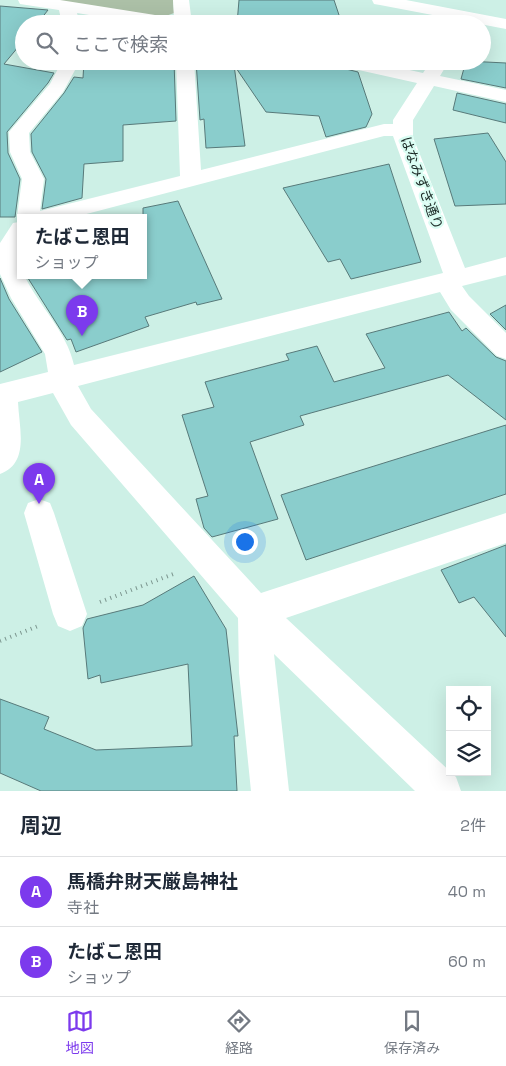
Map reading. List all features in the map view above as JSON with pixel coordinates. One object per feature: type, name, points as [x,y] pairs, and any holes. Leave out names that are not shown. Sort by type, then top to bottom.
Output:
[{"type":"street","points":[[26,0],[122,15]]},
{"type":"street","points":[[181,0],[182,15]]},
{"type":"street","points":[[380,0],[444,15]]},
{"type":"street","points":[[469,15],[478,0]]},
{"type":"street","points":[[67,6],[68,15]]},
{"type":"street","points":[[491,22],[506,24]]},
{"type":"street","points":[[28,214],[33,178],[20,152],[20,132],[68,70]]},
{"type":"street","points":[[186,70],[192,180]]},
{"type":"street","points":[[383,70],[506,96]]},
{"type":"street","name":"はなみずき通り","points":[[434,70],[403,120],[402,130],[457,277],[453,279]]},
{"type":"street","points":[[58,214],[384,130],[402,130]]},
{"type":"street","points":[[17,235],[6,253],[9,267],[20,292],[58,352],[66,392],[80,417],[255,612],[442,791]]},
{"type":"street","points":[[0,461],[6,455],[2,395],[506,266]]},
{"type":"street","points":[[453,279],[447,282],[460,303],[506,349]]},
{"type":"street","points":[[39,513],[70,614]]},
{"type":"street","points":[[255,612],[506,528]]},
{"type":"street","points":[[255,612],[256,673],[270,791]]},
{"type":"path","points":[[0,641],[207,560]]},
{"type":"green space","points":[[50,0],[173,0],[174,13],[168,15],[150,15]]},
{"type":"building","points":[[239,0],[334,0],[339,15],[238,15]]},
{"type":"building","points":[[0,6],[48,10],[44,15],[15,15],[15,51],[4,64],[15,66],[15,70],[37,70],[54,73],[48,83],[7,132],[8,153],[20,179],[15,217],[0,217]]},
{"type":"building","points":[[491,62],[506,63],[506,88],[461,79],[464,70],[491,70]]},
{"type":"building","points":[[83,70],[174,70],[176,121],[123,125],[123,161],[84,164],[82,198],[42,209],[46,179],[32,152],[31,134],[64,93],[74,77],[83,78]]},
{"type":"building","points":[[197,70],[235,70],[245,146],[206,148],[204,119],[200,120]]},
{"type":"building","points":[[237,70],[350,70],[358,72],[372,114],[366,127],[326,137],[319,116],[266,112]]},
{"type":"building","points":[[457,93],[506,104],[506,123],[453,110]]},
{"type":"building","points":[[488,133],[506,162],[506,204],[455,206],[434,139]]},
{"type":"building","points":[[389,164],[421,262],[351,279],[340,259],[328,262],[283,188]]},
{"type":"building","points":[[178,201],[222,299],[197,305],[196,302],[145,317],[149,326],[76,352],[71,339],[67,340],[29,279],[147,279],[147,214],[143,214],[143,208]]},
{"type":"building","points":[[0,278],[9,299],[42,352],[0,372]]},
{"type":"building","points":[[506,305],[506,330],[490,314]]},
{"type":"building","points":[[449,312],[462,331],[466,328],[496,357],[506,361],[506,420],[448,375],[300,416],[304,425],[250,442],[278,519],[212,537],[204,528],[196,499],[208,496],[182,415],[214,407],[205,382],[289,360],[286,354],[317,346],[334,382],[385,368],[366,334]]},
{"type":"building","points":[[506,425],[506,494],[306,560],[281,495]]},
{"type":"building","points":[[506,545],[506,637],[474,597],[459,603],[441,570]]},
{"type":"building","points":[[194,576],[226,629],[238,736],[234,736],[237,791],[41,791],[0,773],[0,699],[49,717],[44,729],[96,750],[192,746],[188,664],[101,683],[100,675],[88,679],[83,628],[87,619],[143,605]]},
{"type":"place","name":"たばこ恩田","points":[[82,336]]},
{"type":"place","name":"馬橋弁財天厳島神社","points":[[39,504]]}]
